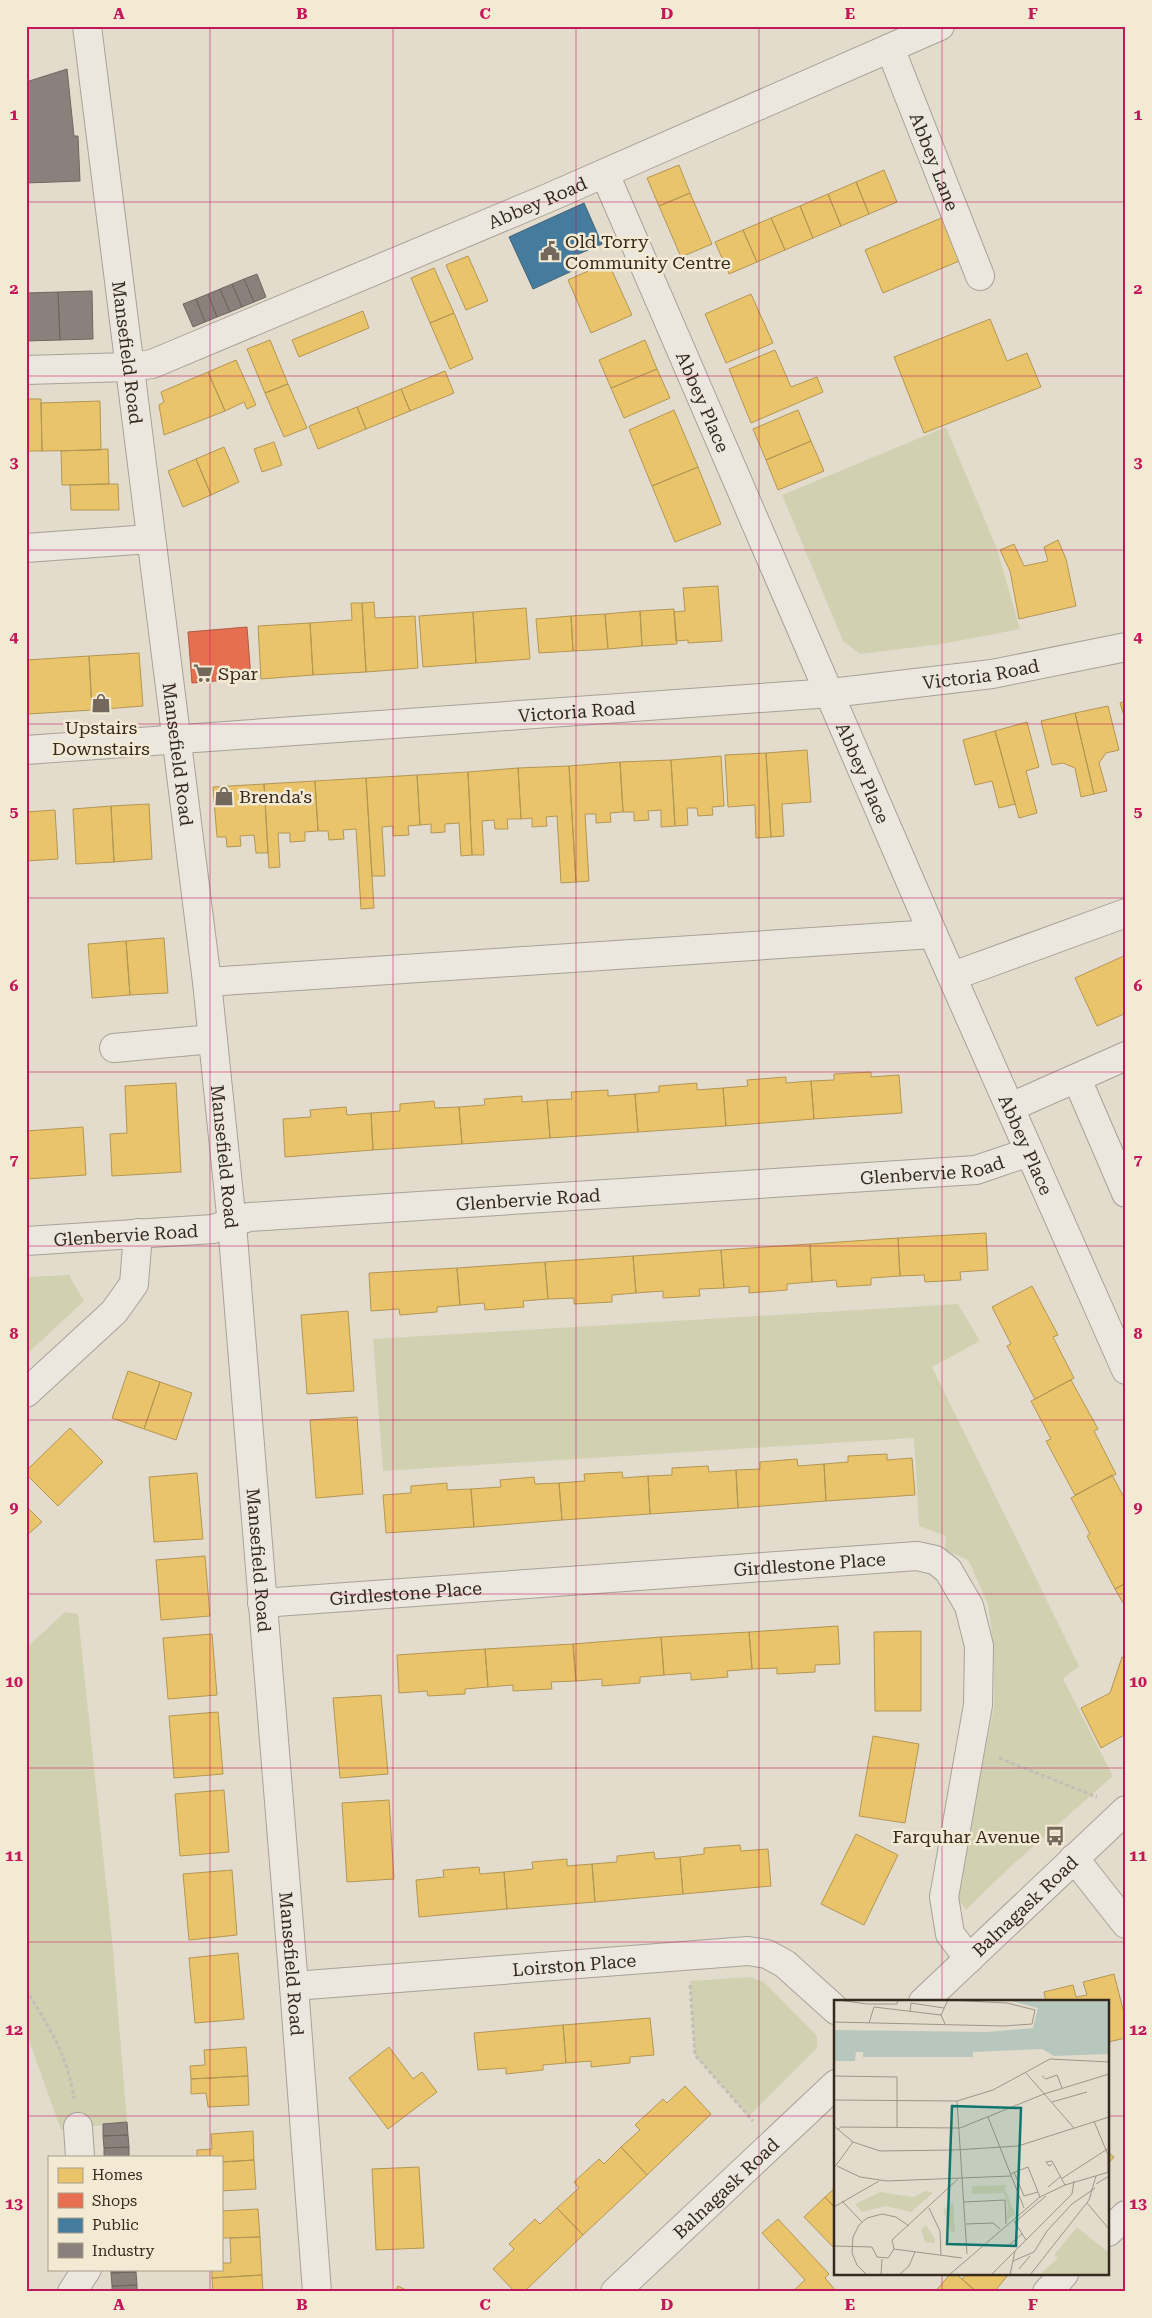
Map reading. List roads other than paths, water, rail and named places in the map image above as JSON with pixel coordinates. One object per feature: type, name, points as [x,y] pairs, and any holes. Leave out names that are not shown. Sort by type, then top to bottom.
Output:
[{"type":"street","name":"Mansefield Road","points":[[87,26],[207,982],[232,1224],[294,1986],[316,2292]]},
{"type":"street","name":"Abbey Road","points":[[26,370],[129,367],[152,364],[605,174],[940,26]]},
{"type":"street","name":"Abbey Lane","points":[[890,48],[980,276]]},
{"type":"street","name":"Abbey Place","points":[[605,174],[831,693],[933,934],[1126,1370]]},
{"type":"street","points":[[26,548],[150,539]]},
{"type":"street","name":"Victoria Road","points":[[26,750],[831,693],[992,674],[1126,646]]},
{"type":"street","points":[[953,976],[1126,913]]},
{"type":"street","points":[[207,982],[933,934]]},
{"type":"street","points":[[114,1048],[213,1039]]},
{"type":"street","points":[[1011,1107],[1078,1079],[1126,1056]]},
{"type":"street","points":[[1078,1079],[1126,1193]]},
{"type":"street","name":"Glenbervie Road","points":[[26,1241],[213,1229],[249,1217],[976,1170],[1029,1152]]},
{"type":"street","points":[[26,1393],[114,1312],[134,1284],[138,1233]]},
{"type":"street","name":"Girdlestone Place","points":[[262,1604],[917,1556],[935,1560],[948,1570],[969,1606],[979,1646],[978,1705],[944,1897],[950,1934],[969,1959]]},
{"type":"street","name":"Balnagask Road","points":[[925,2000],[1125,1811]]},
{"type":"street","points":[[1074,1858],[1125,1922]]},
{"type":"street","name":"Loirston Place","points":[[294,1986],[748,1951],[767,1954],[785,1964],[834,2008]]},
{"type":"street","name":"Balnagask Road","points":[[615,2292],[772,2142],[834,2086]]},
{"type":"street","points":[[78,2127],[80,2156]]},
{"type":"street","points":[[1110,2230],[1126,2215]]},
{"type":"street","points":[[72,2292],[86,2270]]},
{"type":"street","points":[[1047,2292],[1062,2276]]},
{"type":"place","name":"Old Torry Community Centre","points":[[550,251]]},
{"type":"place","name":"Spar","points":[[203,673]]},
{"type":"place","name":"Upstairs Downstairs","points":[[101,703]]},
{"type":"place","name":"Brenda's","points":[[224,796]]},
{"type":"place","name":"Farquhar Avenue","points":[[1055,1836]]}]
